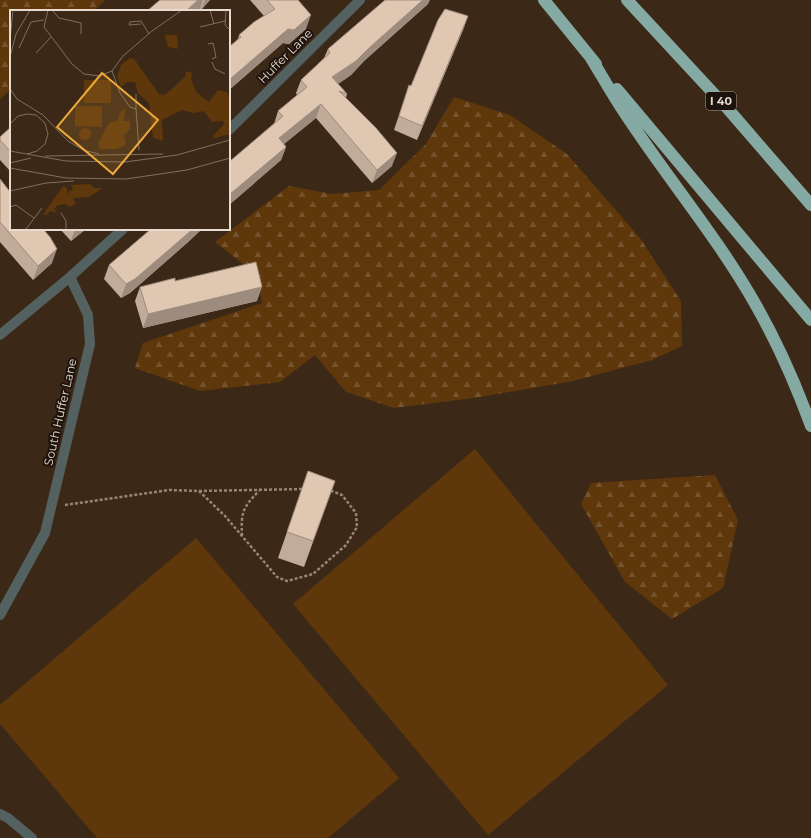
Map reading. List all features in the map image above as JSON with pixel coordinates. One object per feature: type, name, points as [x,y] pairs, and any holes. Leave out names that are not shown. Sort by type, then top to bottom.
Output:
[{"type":"highway","points":[[544,0],[682,168],[811,320]]},
{"type":"highway","name":"I 40","points":[[627,0],[728,109],[811,205]]},
{"type":"highway","points":[[591,58],[624,112],[715,241],[756,306],[780,350],[811,426]]},
{"type":"street","name":"Huffer Lane","points":[[230,129],[360,0]]},
{"type":"street","points":[[0,335],[70,277],[122,230]]},
{"type":"street","name":"South Huffer Lane","points":[[0,615],[45,533],[90,344],[88,315],[70,277]]},
{"type":"street","points":[[0,814],[8,818],[32,838]]},
{"type":"path","points":[[199,492],[225,516],[277,577],[287,581],[300,579],[313,574],[346,545],[357,527],[356,513],[342,495],[324,488]]},
{"type":"path","points":[[51,507],[169,490],[199,492],[310,489]]},
{"type":"path","points":[[242,536],[242,513],[246,506],[260,491]]},
{"type":"green space","points":[[0,0],[105,0],[95,10],[10,10],[10,90],[0,99]]},
{"type":"green space","points":[[454,97],[510,115],[567,154],[640,238],[681,301],[682,346],[652,360],[573,381],[474,398],[394,408],[346,392],[315,355],[280,382],[200,391],[135,368],[143,343],[262,303],[257,275],[215,242],[289,186],[332,194],[379,190],[426,144]]},
{"type":"green space","points":[[475,449],[668,685],[488,835],[293,604]]},
{"type":"green space","points":[[715,475],[738,520],[723,588],[672,619],[625,582],[581,504],[591,483]]},
{"type":"green space","points":[[196,538],[399,778],[328,838],[97,838],[0,724],[0,705]]},
{"type":"building","points":[[160,0],[198,0],[187,10],[148,10]]},
{"type":"building","points":[[267,0],[298,0],[311,15],[294,30],[288,29],[230,79],[230,46],[241,37],[239,35],[254,22],[275,9]]},
{"type":"building","points":[[385,0],[423,0],[356,61],[332,77],[347,94],[339,91],[376,128],[397,153],[377,170],[321,104],[279,138],[286,147],[230,194],[230,161],[283,116],[278,111],[307,87],[301,80],[330,53],[328,49]]},
{"type":"building","points":[[445,9],[468,16],[422,126],[399,116],[409,85],[411,86],[438,20]]},
{"type":"building","points":[[10,128],[10,151],[0,140],[0,137]]},
{"type":"building","points":[[0,179],[10,192],[10,230],[44,230],[57,249],[38,266],[0,222]]},
{"type":"building","points":[[150,230],[192,230],[135,279],[126,284],[109,265]]},
{"type":"building","points":[[256,262],[262,287],[148,314],[140,287],[175,278],[175,281]]},
{"type":"building","points":[[308,471],[335,481],[313,541],[287,532]]}]
